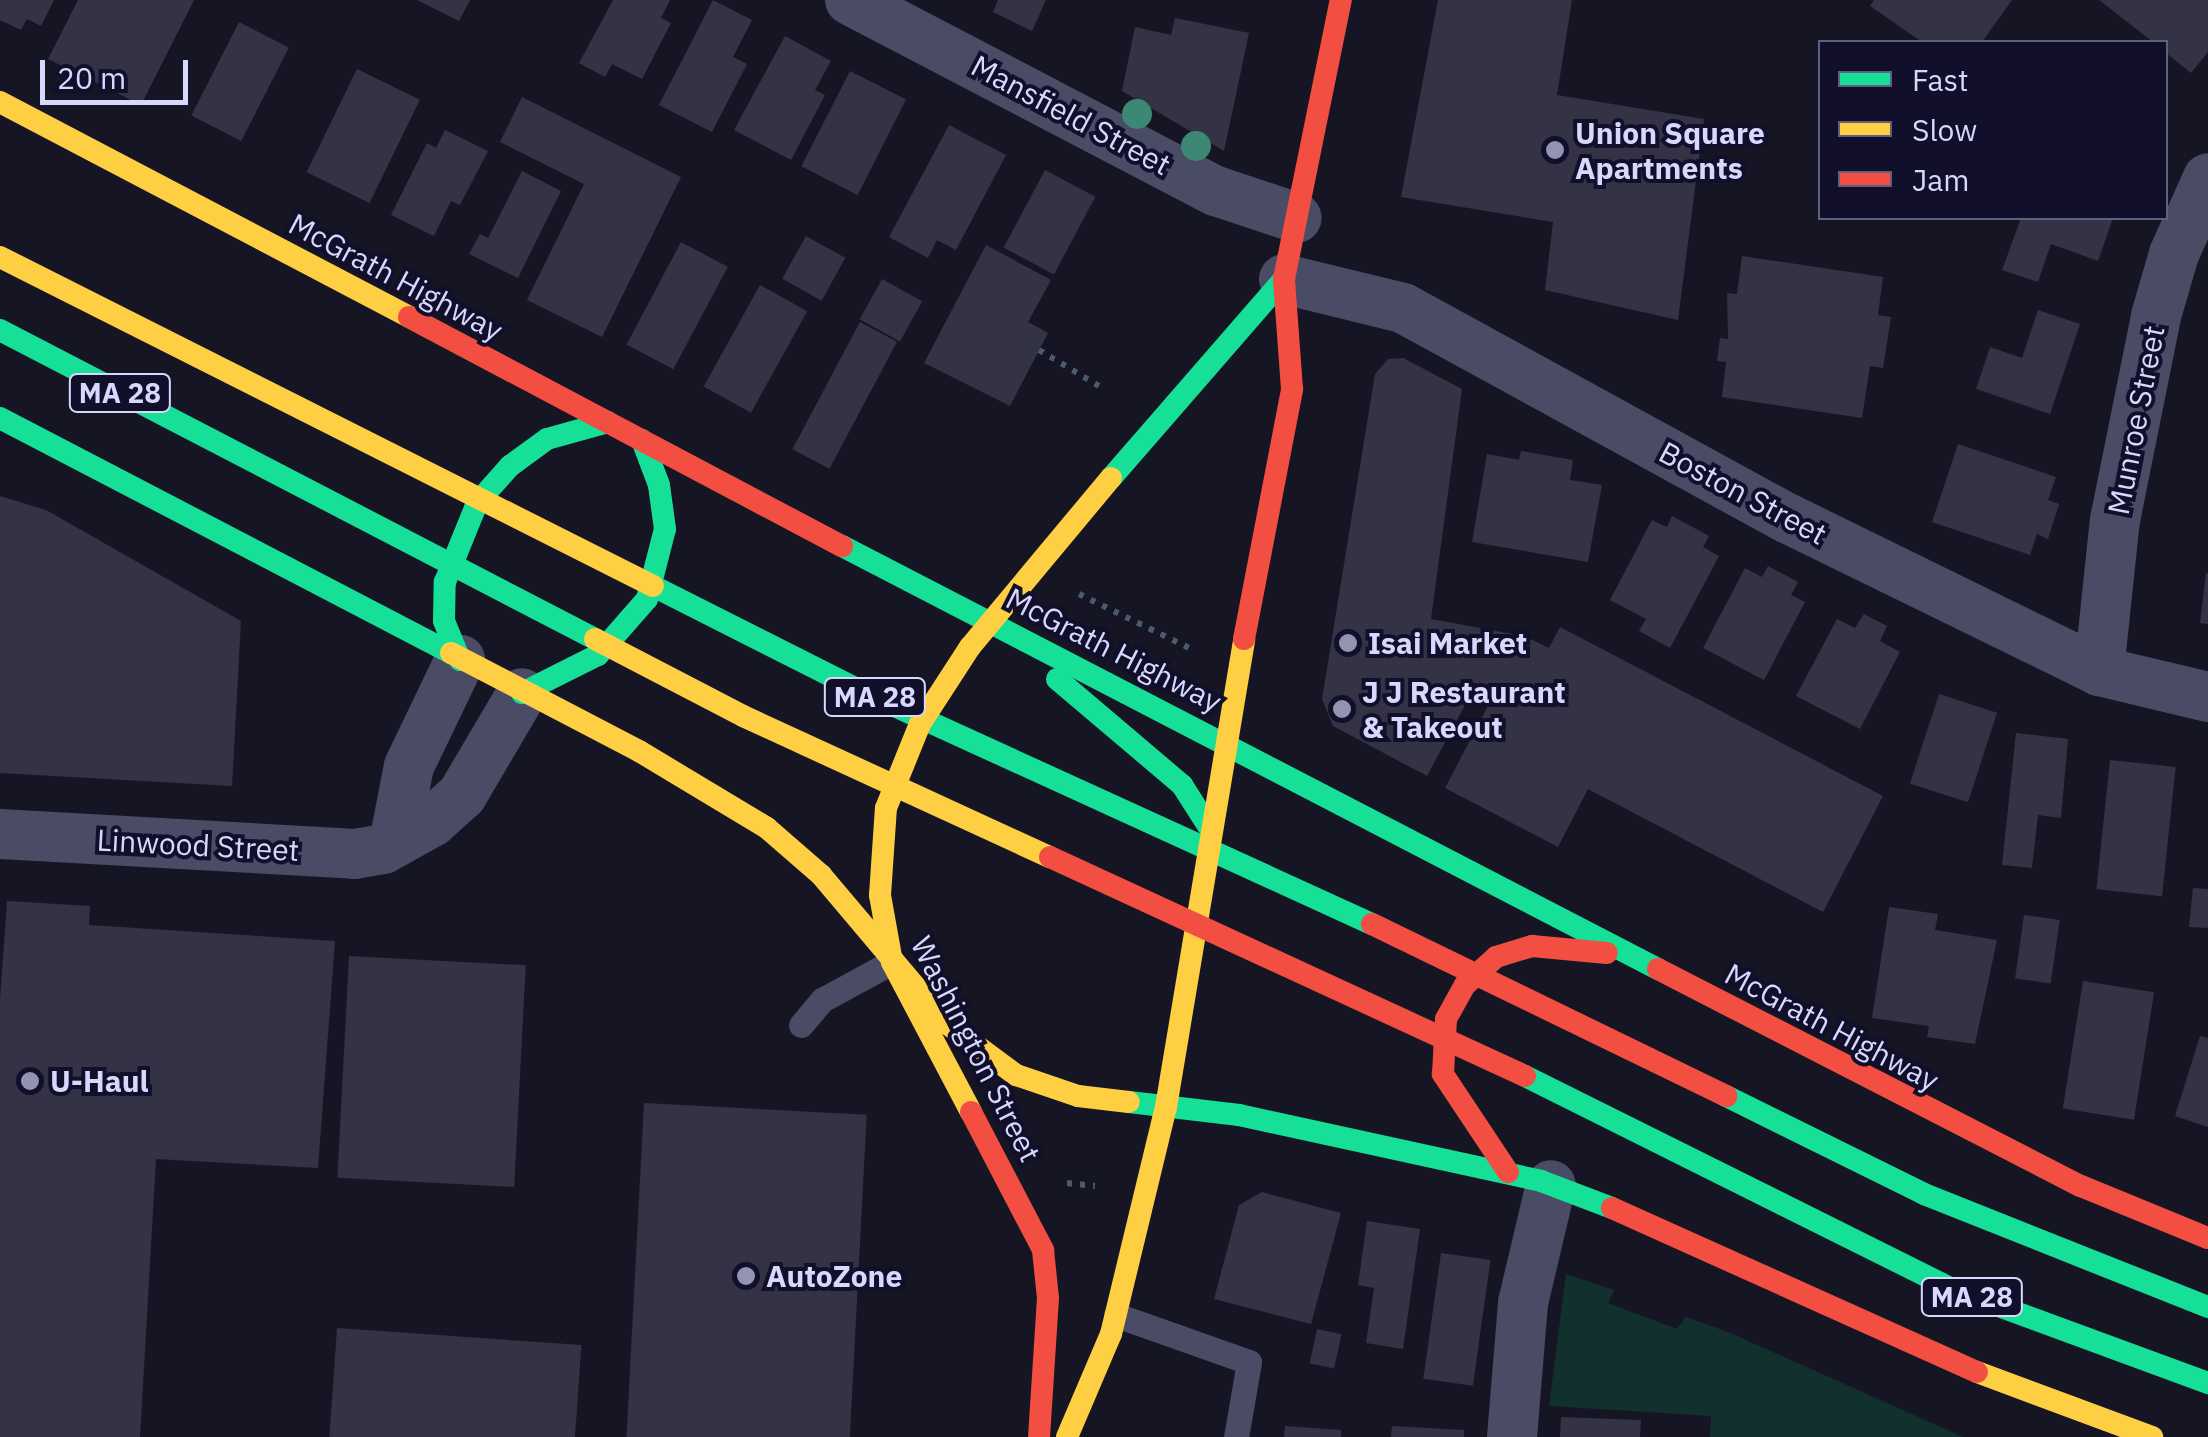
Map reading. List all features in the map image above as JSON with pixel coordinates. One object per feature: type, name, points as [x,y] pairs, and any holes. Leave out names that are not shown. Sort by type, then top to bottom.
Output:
[{"type":"main road","points":[[1067,1437],[1116,1315],[1166,1107],[1225,740],[1292,389],[1284,279],[1340,0]]},
{"type":"main road","name":"McGrath Highway","points":[[0,102],[2010,1153],[2208,1238]]},
{"type":"main road","name":"MA 28","points":[[0,257],[748,637],[1496,980],[2005,1231],[2208,1307]]},
{"type":"main road","name":"Washington Street","points":[[1039,1437],[1048,1298],[1043,1250],[892,962],[880,895],[886,808],[920,724],[990,622],[1221,344],[1284,279]]},
{"type":"main road","name":"MA 28","points":[[0,330],[668,679],[1503,1065],[1955,1290],[2208,1383]]},
{"type":"main road","points":[[0,418],[522,694],[639,751],[776,835],[821,875],[946,1023],[1016,1075],[1078,1096],[1238,1114],[1530,1178],[1922,1351],[2152,1437]]},
{"type":"main road","points":[[460,660],[444,620],[444,593],[471,512],[529,451],[568,431],[608,422]]},
{"type":"main road","points":[[522,694],[598,655],[647,599],[665,529],[659,485],[642,440]]},
{"type":"main road","points":[[990,622],[1182,785],[1210,830]]},
{"type":"main road","points":[[1530,1178],[1451,1092],[1440,1035],[1454,1002],[1480,970],[1532,946],[1594,950],[1666,974]]},
{"type":"street","name":"Mansfield Street","points":[[850,0],[1216,191],[1297,218]]},
{"type":"street","name":"Munroe Street","points":[[2099,671],[2115,520],[2156,316],[2174,254],[2208,178]]},
{"type":"street","name":"Boston Street","points":[[1284,279],[1403,308],[1786,518],[2099,671],[2208,697]]},
{"type":"street","points":[[394,844],[410,766],[460,660]]},
{"type":"street","name":"Linwood Street","points":[[0,834],[355,854],[394,844],[432,822],[472,783],[522,694]]},
{"type":"street","points":[[1512,1437],[1530,1178]]},
{"type":"lane","points":[[1210,830],[1453,941],[1485,949],[1532,946]]},
{"type":"lane","points":[[801,1025],[822,1000],[892,962]]},
{"type":"lane","points":[[1116,1315],[1249,1362],[1236,1437]]},
{"type":"path","points":[[1039,350],[1099,386]]},
{"type":"path","points":[[1069,589],[1199,653]]},
{"type":"path","points":[[1066,1183],[1104,1186]]},
{"type":"green space","points":[[1566,1274],[1614,1290],[1608,1303],[1677,1329],[1686,1317],[1728,1332],[1963,1437],[1710,1437],[1711,1416],[1549,1406]]},
{"type":"building","points":[[0,0],[54,0],[41,26],[27,19],[21,30],[0,20]]},
{"type":"building","points":[[78,0],[194,0],[141,105],[48,59]]},
{"type":"building","points":[[417,0],[470,0],[459,21]]},
{"type":"building","points":[[613,0],[670,0],[661,18],[671,23],[642,79],[612,64],[605,77],[579,63]]},
{"type":"building","points":[[713,0],[752,20],[733,57],[747,64],[712,132],[659,105]]},
{"type":"building","points":[[998,0],[1046,0],[1032,31],[993,12]]},
{"type":"building","name":"Union Square Apartments","points":[[1438,0],[1572,0],[1557,95],[1704,119],[1678,320],[1545,290],[1553,222],[1401,197]]},
{"type":"building","points":[[1874,0],[2012,0],[1983,40],[1919,40],[1870,6]]},
{"type":"building","points":[[2099,0],[2208,0],[2208,52],[2191,73],[2168,55],[2168,40],[2150,40]]},
{"type":"building","points":[[1175,18],[1249,33],[1224,151],[1122,91],[1135,27],[1171,35]]},
{"type":"building","points":[[239,22],[289,47],[241,141],[191,116]]},
{"type":"building","points":[[785,36],[831,61],[815,90],[825,95],[791,160],[734,130]]},
{"type":"building","points":[[357,69],[420,100],[370,203],[307,172]]},
{"type":"building","points":[[850,71],[906,100],[858,195],[801,166]]},
{"type":"building","points":[[522,97],[681,177],[602,337],[527,300],[584,184],[500,142]]},
{"type":"building","points":[[949,125],[1006,155],[956,250],[937,240],[928,258],[889,237]]},
{"type":"building","points":[[445,130],[488,151],[460,205],[451,201],[434,236],[391,215],[427,143],[436,148]]},
{"type":"building","points":[[1045,170],[1095,197],[1054,274],[1004,248]]},
{"type":"building","points":[[522,171],[561,191],[518,278],[469,254],[480,234],[488,238]]},
{"type":"building","points":[[2020,220],[2112,220],[2098,261],[2051,244],[2038,282],[2002,270]]},
{"type":"building","points":[[806,236],[845,258],[822,301],[782,279]]},
{"type":"building","points":[[681,242],[728,267],[673,369],[627,344]]},
{"type":"building","points":[[986,245],[1051,280],[1028,322],[1048,333],[1010,406],[924,363]]},
{"type":"building","points":[[1742,256],[1883,277],[1878,315],[1891,317],[1883,368],[1870,366],[1862,418],[1722,397],[1726,362],[1717,361],[1720,338],[1728,339],[1727,293],[1737,294]]},
{"type":"building","points":[[882,279],[922,301],[900,342],[860,319]]},
{"type":"building","points":[[760,285],[807,311],[751,413],[704,386]]},
{"type":"building","points":[[2038,310],[2080,324],[2050,414],[1976,389],[1990,347],[2022,358]]},
{"type":"building","points":[[860,322],[897,342],[829,469],[792,449]]},
{"type":"building","points":[[1403,358],[1462,389],[1431,619],[1524,636],[1549,648],[1560,627],[1883,796],[1823,912],[1588,789],[1558,847],[1445,788],[1488,706],[1470,696],[1427,776],[1333,726],[1322,699],[1375,374],[1388,359]]},
{"type":"building","points":[[1958,444],[2056,477],[2048,500],[2059,504],[2048,539],[2037,534],[2030,555],[1932,522]]},
{"type":"building","points":[[1521,451],[1573,460],[1570,480],[1602,485],[1588,562],[1472,542],[1487,454],[1519,460]]},
{"type":"building","points":[[0,496],[46,510],[241,621],[232,786],[0,773]]},
{"type":"building","points":[[1672,516],[1709,536],[1703,547],[1719,556],[1670,648],[1639,631],[1646,619],[1610,600],[1652,520],[1667,527]]},
{"type":"building","points":[[1768,566],[1798,582],[1791,595],[1805,602],[1764,680],[1703,648],[1745,568],[1762,577]]},
{"type":"building","points":[[2208,573],[2208,624],[2200,623]]},
{"type":"building","points":[[1864,614],[1887,626],[1880,641],[1900,652],[1860,729],[1796,696],[1837,619],[1855,628]]},
{"type":"building","points":[[1939,694],[1997,713],[1968,802],[1910,783]]},
{"type":"building","points":[[2016,733],[2068,739],[2061,818],[2038,815],[2032,868],[2002,865]]},
{"type":"building","points":[[2110,760],[2176,767],[2162,896],[2096,889]]},
{"type":"building","points":[[2193,888],[2208,889],[2208,928],[2189,927]]},
{"type":"building","points":[[7,901],[90,906],[89,925],[335,941],[318,1168],[156,1159],[140,1437],[0,1437],[0,1000]]},
{"type":"building","points":[[1889,907],[1938,914],[1935,930],[1997,940],[1975,1044],[1927,1037],[1929,1026],[1872,1018]]},
{"type":"building","points":[[2024,915],[2060,920],[2051,983],[2015,978]]},
{"type":"building","points":[[349,956],[526,965],[514,1187],[337,1178]]},
{"type":"building","points":[[2083,981],[2154,992],[2134,1120],[2063,1108]]},
{"type":"building","points":[[2200,1036],[2208,1038],[2208,1127],[2175,1116]]},
{"type":"building","name":"AutoZone","points":[[644,1103],[867,1115],[850,1437],[626,1437]]},
{"type":"building","points":[[1262,1192],[1341,1213],[1311,1324],[1214,1299],[1239,1205]]},
{"type":"building","points":[[1367,1221],[1420,1229],[1403,1349],[1366,1343],[1374,1288],[1358,1285]]},
{"type":"building","points":[[1441,1253],[1491,1260],[1473,1386],[1423,1379]]},
{"type":"building","points":[[337,1328],[581,1345],[575,1437],[329,1437]]},
{"type":"building","points":[[1317,1329],[1341,1334],[1334,1368],[1310,1363]]},
{"type":"building","points":[[1561,1417],[1641,1420],[1640,1437],[1560,1437]]},
{"type":"building","points":[[1285,1426],[1341,1430],[1341,1437],[1284,1437]]},
{"type":"building","points":[[1392,1426],[1464,1430],[1464,1437],[1391,1437]]},
{"type":"traffic: fast","points":[[1111,478],[1284,279]]},
{"type":"traffic: fast","points":[[0,330],[595,639]]},
{"type":"traffic: fast","points":[[0,418],[451,653]]},
{"type":"traffic: fast","points":[[460,660],[444,621],[445,582],[477,503],[510,466],[547,439],[608,422]]},
{"type":"traffic: fast","points":[[522,693],[598,655],[647,599],[665,529],[659,485],[642,440]]},
{"type":"traffic: fast","points":[[842,546],[1658,969]]},
{"type":"traffic: fast","points":[[653,586],[855,688],[1372,924]]},
{"type":"traffic: fast","points":[[1057,679],[1182,785],[1210,829]]},
{"type":"traffic: fast","points":[[1525,1076],[1955,1290],[2208,1383]]},
{"type":"traffic: fast","points":[[1726,1096],[1924,1194],[2208,1307]]},
{"type":"traffic: fast","points":[[1129,1102],[1239,1115],[1541,1181],[1612,1208]]},
{"type":"traffic: slow","points":[[0,102],[409,317]]},
{"type":"traffic: slow","points":[[0,257],[653,586]]},
{"type":"traffic: slow","points":[[971,1112],[892,962],[880,895],[886,808],[920,724],[970,647],[1111,478]]},
{"type":"traffic: slow","points":[[595,639],[743,716],[1050,857]]},
{"type":"traffic: slow","points":[[1067,1437],[1111,1334],[1166,1107],[1244,639]]},
{"type":"traffic: slow","points":[[451,653],[639,751],[767,828],[821,875],[946,1023],[1016,1075],[1078,1096],[1129,1102]]},
{"type":"traffic: slow","points":[[1977,1372],[2152,1437]]},
{"type":"traffic: jam","points":[[1244,639],[1292,389],[1284,279],[1341,0]]},
{"type":"traffic: jam","points":[[409,317],[842,546]]},
{"type":"traffic: jam","points":[[1050,857],[1525,1076]]},
{"type":"traffic: jam","points":[[1372,924],[1726,1096]]},
{"type":"traffic: jam","points":[[1508,1172],[1443,1074],[1446,1019],[1465,985],[1496,957],[1532,946],[1607,953]]},
{"type":"traffic: jam","points":[[1658,969],[2081,1186],[2208,1238]]},
{"type":"traffic: jam","points":[[971,1112],[1043,1250],[1048,1298],[1039,1437]]},
{"type":"traffic: jam","points":[[1612,1208],[1977,1372]]},
{"type":"place","name":"Union Square Apartments","points":[[1555,150]]},
{"type":"place","name":"Isai Market","points":[[1348,643]]},
{"type":"place","name":"J J Restaurant & Takeout","points":[[1342,709]]},
{"type":"place","name":"U-Haul","points":[[30,1081]]},
{"type":"place","name":"AutoZone","points":[[746,1276]]}]
